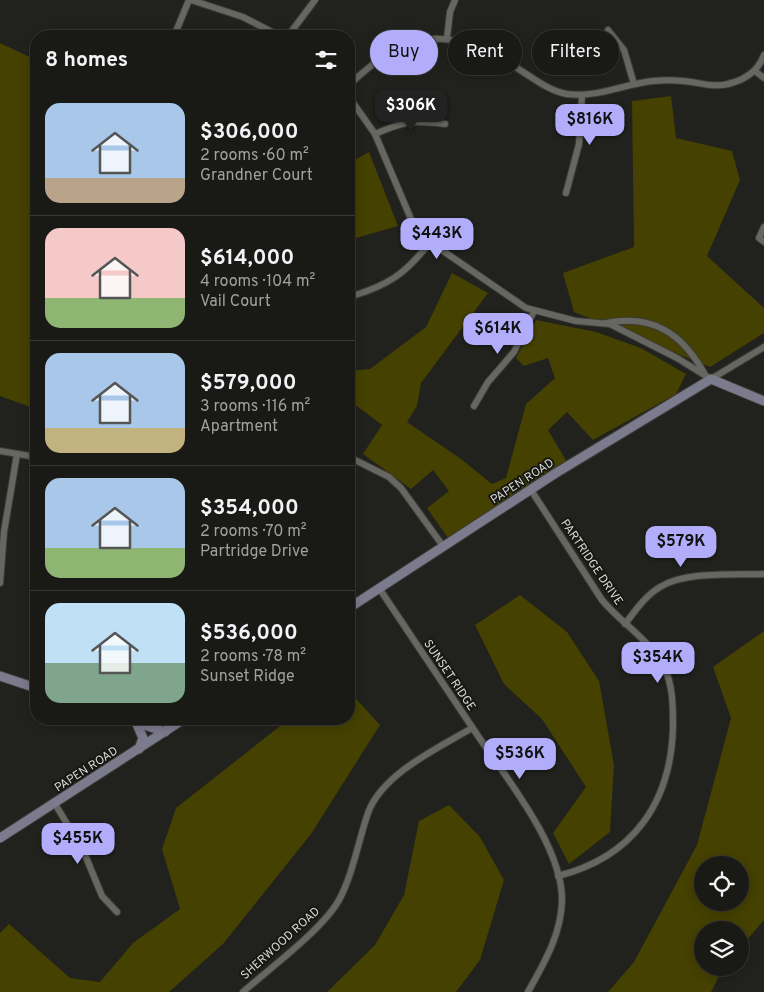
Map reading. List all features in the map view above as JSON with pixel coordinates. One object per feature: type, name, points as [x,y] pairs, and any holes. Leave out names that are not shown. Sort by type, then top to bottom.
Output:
[{"type":"street","points":[[177,30],[190,0],[244,17],[269,30]]},
{"type":"street","points":[[292,30],[315,0]]},
{"type":"street","points":[[447,38],[450,12],[455,0]]},
{"type":"street","points":[[355,80],[382,56],[396,49],[424,40],[447,38],[473,44],[554,90],[582,95],[634,84],[676,80],[714,86],[724,85],[755,71],[764,55]]},
{"type":"street","points":[[619,44],[624,50],[634,84]]},
{"type":"street","points":[[755,71],[764,78]]},
{"type":"street","points":[[566,193],[580,144],[582,95]]},
{"type":"street","points":[[355,106],[375,134],[405,208],[418,229],[430,242],[516,302],[534,311],[576,321],[605,323],[632,320],[655,325],[678,338],[692,352],[708,376]]},
{"type":"street","points":[[375,134],[397,125],[416,121],[445,124]]},
{"type":"street","points":[[764,227],[759,238],[764,242]]},
{"type":"street","points":[[355,295],[380,287],[395,279],[418,259],[430,242]]},
{"type":"street","points":[[474,406],[488,382],[514,352],[534,311]]},
{"type":"street","points":[[605,323],[624,330],[708,376],[764,401]]},
{"type":"street","points":[[708,376],[764,347]]},
{"type":"street","name":"PAPEN ROAD","points":[[355,604],[708,376]]},
{"type":"street","points":[[0,451],[30,456]]},
{"type":"street","points":[[0,583],[4,532],[18,454]]},
{"type":"street","points":[[355,460],[389,477],[401,488],[443,546]]},
{"type":"street","name":"PARTRIDGE DRIVE","points":[[531,490],[602,600],[654,652],[664,668],[671,689],[673,704],[672,742],[663,786],[651,813],[624,844],[588,868],[558,876]]},
{"type":"street","points":[[625,624],[649,596],[660,587],[676,580],[764,574]]},
{"type":"street","name":"SUNSET RIDGE","points":[[379,588],[520,798],[548,846],[558,876],[562,900],[558,930],[552,947],[528,992]]},
{"type":"street","points":[[0,676],[30,686]]},
{"type":"street","points":[[134,725],[143,738],[139,749]]},
{"type":"street","points":[[145,725],[165,732]]},
{"type":"street","name":"PAPEN ROAD","points":[[0,838],[175,725]]},
{"type":"street","name":"SHERWOOD ROAD","points":[[242,992],[315,929],[333,910],[345,887],[368,812],[384,787],[437,748],[472,728]]},
{"type":"street","points":[[55,804],[81,845],[102,896],[117,912]]},
{"type":"shaded area","points":[[0,43],[30,57],[30,407],[0,396]]},
{"type":"shaded area","points":[[671,96],[676,138],[732,151],[740,180],[707,256],[764,308],[764,333],[710,367],[574,312],[563,273],[634,247],[632,101]]},
{"type":"shaded area","points":[[369,152],[398,226],[355,238],[355,160]]},
{"type":"shaded area","points":[[452,273],[488,293],[421,383],[417,406],[407,422],[461,459],[492,484],[506,478],[526,404],[555,378],[548,358],[524,366],[516,358],[536,320],[596,332],[641,348],[686,374],[676,394],[593,440],[567,412],[548,430],[567,462],[448,538],[427,508],[449,491],[433,470],[411,489],[363,454],[382,425],[355,405],[355,370],[370,369],[426,327]]},
{"type":"shaded area","points":[[520,595],[567,632],[599,681],[614,765],[610,832],[569,864],[553,833],[586,787],[542,719],[504,684],[475,625]]},
{"type":"shaded area","points":[[764,631],[764,920],[749,938],[749,921],[694,921],[694,976],[719,976],[711,992],[608,992],[634,962],[697,845],[731,718],[713,667]]},
{"type":"shaded area","points":[[355,698],[380,725],[311,834],[223,944],[169,992],[0,992],[0,933],[9,924],[70,978],[100,982],[133,943],[180,909],[162,849],[176,808],[281,725],[355,725]]},
{"type":"shaded area","points":[[449,805],[480,837],[504,880],[480,960],[456,992],[327,992],[375,945],[404,895],[419,821]]}]
